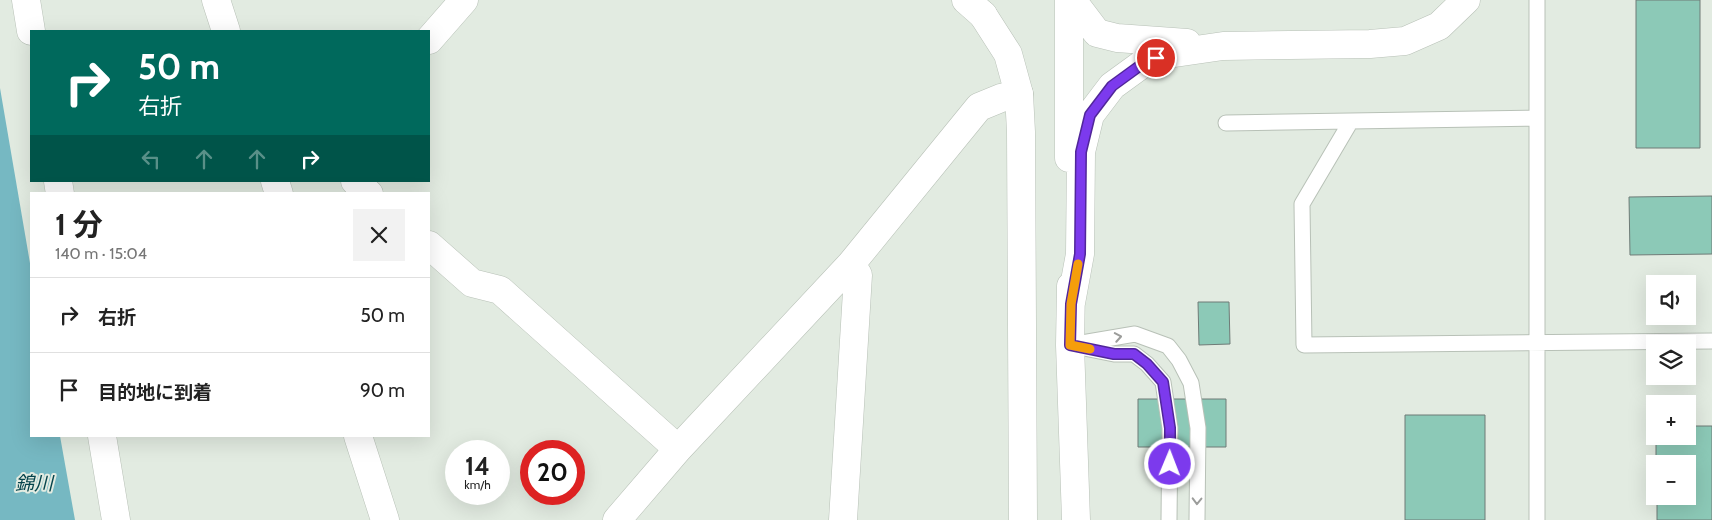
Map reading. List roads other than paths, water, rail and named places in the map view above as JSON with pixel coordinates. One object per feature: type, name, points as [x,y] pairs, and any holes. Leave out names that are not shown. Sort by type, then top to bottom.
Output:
[{"type":"street","points":[[26,0],[32,30]]},
{"type":"street","points":[[216,0],[226,30]]},
{"type":"street","points":[[430,39],[464,0]]},
{"type":"street","points":[[1071,0],[1097,33],[1117,38],[1223,46],[1370,44],[1405,41],[1439,26],[1466,0]]},
{"type":"street","points":[[1071,0],[1068,91],[1070,345],[1076,520]]},
{"type":"street","points":[[975,7],[1008,54],[1019,94],[1022,142],[1023,520]]},
{"type":"street","points":[[1071,304],[1080,254],[1081,152],[1090,115],[1112,86],[1145,62],[1168,54],[1223,46]]},
{"type":"street","points":[[617,520],[678,449],[851,264],[979,107],[1001,98],[1019,94]]},
{"type":"street","points":[[356,182],[367,192]]},
{"type":"street","points":[[430,246],[472,283],[500,290],[678,449]]},
{"type":"street","points":[[843,520],[858,275],[851,264]]},
{"type":"street","points":[[102,437],[116,520]]},
{"type":"street","points":[[358,437],[385,520]]},
{"type":"lane","points":[[1537,0],[1537,520]]},
{"type":"lane","points":[[1226,123],[1537,118]]},
{"type":"lane","points":[[1351,121],[1302,204],[1304,345],[1712,341]]},
{"type":"lane","points":[[1070,345],[1135,334],[1168,346],[1179,360],[1191,383],[1198,428],[1197,520]]},
{"type":"lane","points":[[1070,345],[1114,354],[1134,354],[1147,364],[1163,382],[1170,428],[1169,520]]},
{"type":"water","name":"錦川","points":[[0,88],[30,263],[30,437],[60,437],[75,520],[0,520]]}]
